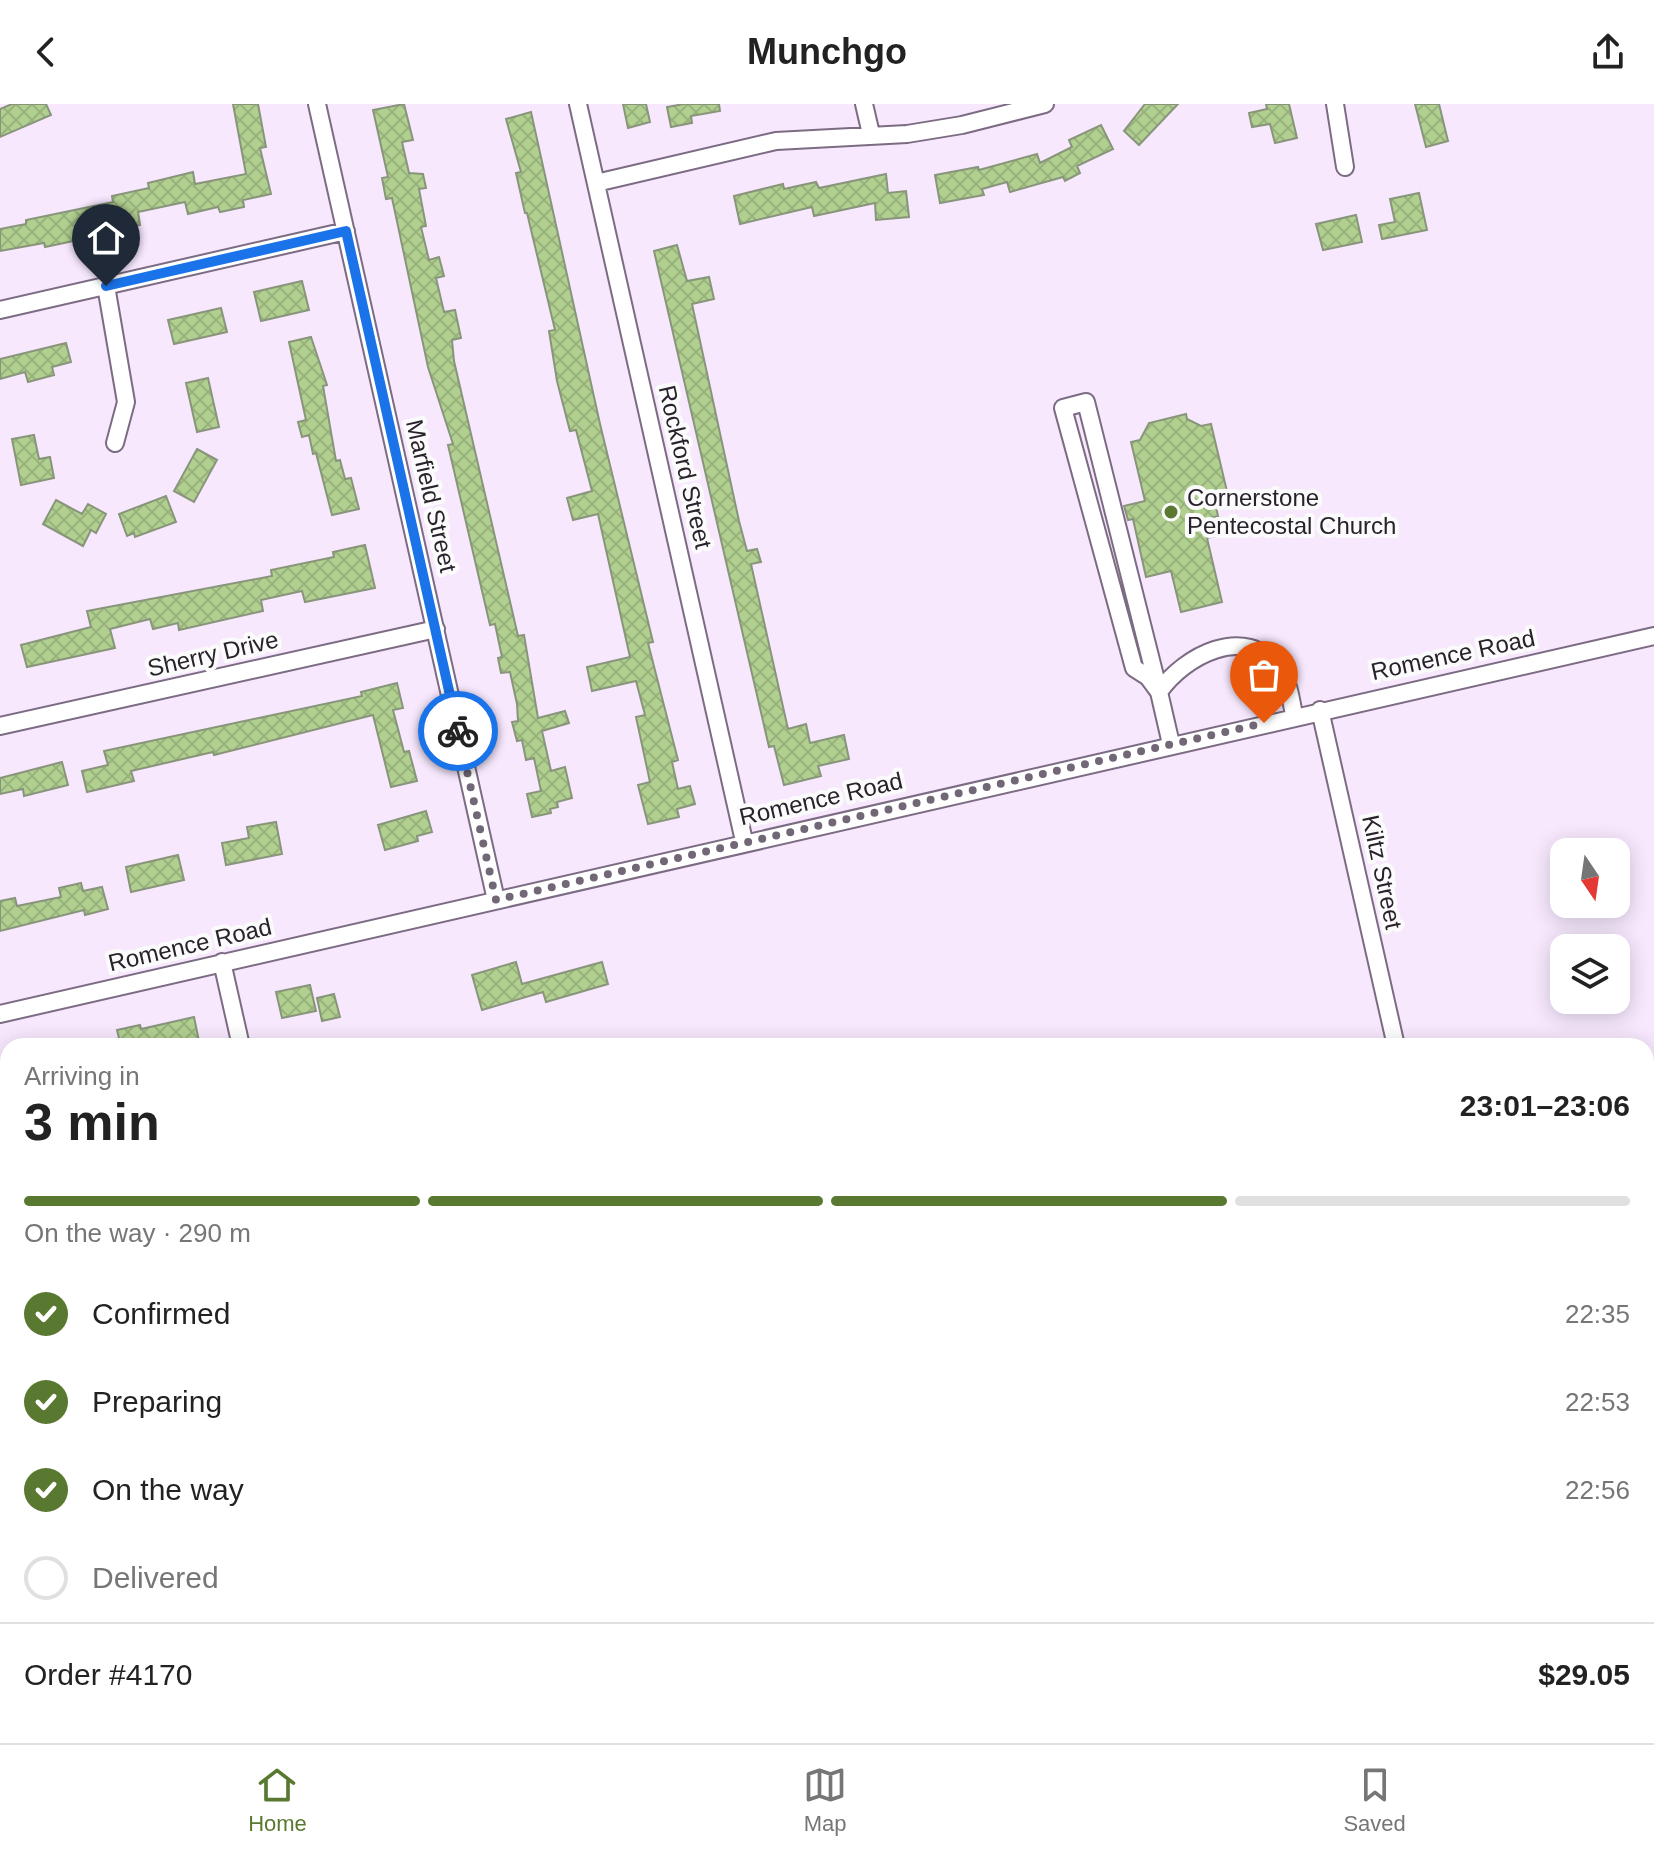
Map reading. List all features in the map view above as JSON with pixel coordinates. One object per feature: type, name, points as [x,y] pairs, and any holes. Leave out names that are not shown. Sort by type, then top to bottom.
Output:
[{"type":"street","name":"Marfield Street","points":[[317,104],[496,900]]},
{"type":"street","name":"Rockford Street","points":[[578,104],[744,841]]},
{"type":"street","points":[[864,104],[871,134]]},
{"type":"street","points":[[596,183],[776,141],[907,134],[962,125],[1045,104]]},
{"type":"street","points":[[1335,104],[1345,167]]},
{"type":"street","points":[[0,310],[346,231]]},
{"type":"street","points":[[106,286],[126,402],[115,443]]},
{"type":"street","points":[[1159,692],[1148,677],[1134,668],[1063,408],[1086,402],[1159,692],[1171,744]]},
{"type":"street","name":"Sherry Drive","points":[[0,726],[436,629]]},
{"type":"street","name":"Romence Road","points":[[0,1014],[1294,715],[1654,636]]},
{"type":"street","points":[[1159,692],[1171,674],[1200,654],[1243,647],[1272,659],[1282,671],[1294,715]]},
{"type":"street","name":"Kiltz Street","points":[[1320,710],[1394,1038]]},
{"type":"street","points":[[222,962],[239,1038]]},
{"type":"building","points":[[12,104],[46,104],[51,115],[0,137],[0,109]]},
{"type":"building","points":[[233,104],[258,104],[266,147],[260,148],[271,194],[243,200],[244,207],[220,212],[218,207],[188,214],[185,202],[138,212],[140,225],[113,231],[112,225],[82,231],[83,239],[45,247],[44,243],[0,251],[0,229],[26,224],[26,220],[113,202],[112,196],[149,188],[148,183],[193,172],[195,184],[246,174]]},
{"type":"building","points":[[404,104],[413,140],[402,142],[409,173],[423,174],[426,188],[419,189],[426,226],[421,227],[429,260],[439,257],[444,276],[436,278],[444,312],[455,310],[461,338],[452,340],[454,361],[518,636],[524,635],[538,718],[565,711],[569,723],[542,731],[551,771],[565,767],[572,798],[557,802],[558,807],[550,809],[551,813],[532,817],[527,794],[541,791],[534,758],[526,760],[522,740],[517,741],[512,722],[518,721],[510,672],[501,673],[498,658],[502,657],[495,624],[490,625],[448,445],[453,444],[428,367],[392,198],[386,199],[382,178],[388,177],[373,110]]},
{"type":"building","points":[[623,104],[646,104],[650,122],[628,128]]},
{"type":"building","points":[[719,104],[720,111],[691,116],[692,123],[671,127],[667,107]]},
{"type":"building","points":[[1145,104],[1178,104],[1139,145],[1124,131]]},
{"type":"building","points":[[1266,104],[1289,104],[1297,138],[1275,143],[1270,124],[1252,127],[1249,113],[1267,109]]},
{"type":"building","points":[[1415,104],[1439,104],[1448,141],[1426,147]]},
{"type":"building","points":[[531,112],[600,424],[653,642],[648,643],[678,760],[672,762],[678,789],[690,786],[695,804],[677,809],[679,817],[648,824],[638,785],[650,782],[636,717],[645,715],[636,681],[592,691],[587,667],[630,657],[598,514],[573,520],[567,498],[592,491],[576,430],[570,431],[557,381],[549,331],[555,330],[525,213],[516,173],[521,172],[506,119]]},
{"type":"building","points":[[1101,125],[1113,149],[1077,166],[1080,173],[1065,181],[1063,177],[1010,192],[1007,182],[982,189],[984,195],[940,203],[935,175],[978,167],[979,170],[1037,154],[1040,163],[1072,147],[1069,140]]},
{"type":"building","points":[[886,174],[888,193],[906,191],[909,217],[876,220],[875,203],[814,216],[812,207],[740,224],[734,196],[783,184],[784,189],[816,182],[819,188]]},
{"type":"building","points":[[1419,193],[1427,230],[1382,239],[1379,225],[1395,222],[1390,199]]},
{"type":"building","points":[[1356,215],[1362,242],[1323,250],[1316,224]]},
{"type":"building","points":[[677,245],[687,281],[709,277],[714,299],[692,304],[747,551],[757,549],[761,562],[751,564],[788,729],[806,724],[810,743],[844,735],[849,759],[818,766],[821,776],[784,785],[774,746],[769,747],[654,251]]},
{"type":"building","points":[[302,281],[309,310],[261,321],[254,292]]},
{"type":"building","points":[[221,308],[227,332],[174,344],[168,320]]},
{"type":"building","points":[[311,337],[327,385],[323,386],[336,461],[340,460],[345,479],[351,478],[359,509],[332,515],[316,453],[313,454],[309,435],[302,437],[298,422],[306,420],[289,342]]},
{"type":"building","points":[[66,343],[71,362],[52,367],[54,375],[28,382],[25,372],[0,379],[0,359]]},
{"type":"building","points":[[208,378],[219,427],[197,432],[186,383]]},
{"type":"building","name":"Cornerstone Pentecostal Church","points":[[1186,414],[1187,419],[1201,426],[1211,424],[1230,504],[1216,507],[1218,516],[1211,518],[1215,536],[1207,538],[1222,602],[1181,612],[1171,571],[1146,577],[1133,519],[1128,520],[1124,506],[1145,501],[1131,442],[1140,440],[1149,423]]},
{"type":"building","points":[[34,435],[39,459],[50,457],[54,478],[21,485],[12,439]]},
{"type":"building","points":[[197,449],[217,460],[194,502],[174,491]]},
{"type":"building","points":[[166,496],[176,522],[135,537],[134,533],[127,536],[119,514]]},
{"type":"building","points":[[56,500],[82,514],[88,504],[106,514],[96,533],[91,530],[83,546],[43,524]]},
{"type":"building","points":[[365,545],[375,588],[305,602],[302,591],[261,600],[263,611],[179,630],[178,623],[153,629],[150,619],[110,629],[115,648],[27,667],[21,645],[91,627],[87,611],[272,576],[271,570],[334,557],[333,552]]},
{"type":"building","points":[[397,683],[403,708],[393,710],[404,752],[409,751],[417,781],[391,787],[373,715],[214,755],[213,752],[131,771],[134,781],[87,792],[82,771],[108,765],[104,751],[362,696],[361,692]]},
{"type":"building","points":[[62,762],[68,785],[24,796],[23,789],[0,794],[0,778]]},
{"type":"building","points":[[426,811],[432,832],[417,836],[418,841],[385,850],[378,825]]},
{"type":"building","points":[[276,822],[282,854],[226,865],[222,843],[249,838],[247,827]]},
{"type":"building","points":[[178,855],[184,880],[131,892],[126,867]]},
{"type":"building","points":[[81,883],[83,891],[102,887],[108,909],[85,915],[84,910],[0,931],[0,901],[15,898],[17,906],[61,897],[59,888]]},
{"type":"building","points":[[516,962],[522,984],[602,962],[608,984],[546,1002],[543,992],[482,1010],[472,975]]},
{"type":"building","points":[[310,985],[316,1011],[282,1018],[276,992]]},
{"type":"building","points":[[334,994],[340,1017],[322,1021],[317,998]]},
{"type":"building","points":[[194,1017],[198,1038],[119,1038],[117,1030],[140,1025],[141,1029]]},
{"type":"way so far","points":[[458,731],[496,900],[1264,723]]},
{"type":"place","name":"Cornerstone Pentecostal Church","points":[[1171,512]]},
{"type":"route","points":[[106,286],[346,231],[458,731]]}]
